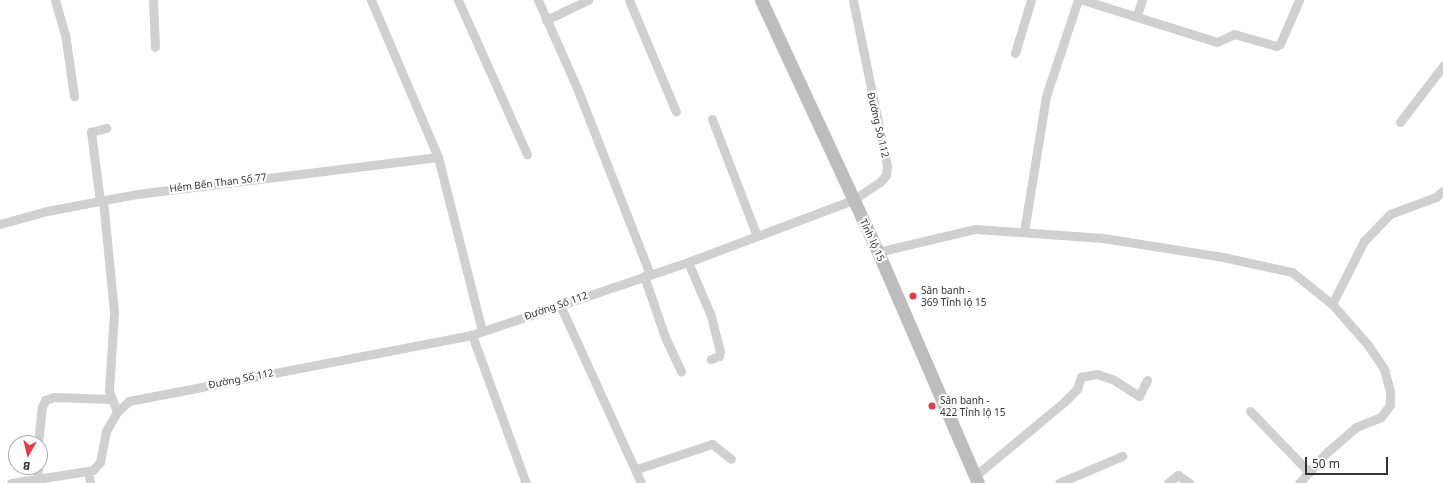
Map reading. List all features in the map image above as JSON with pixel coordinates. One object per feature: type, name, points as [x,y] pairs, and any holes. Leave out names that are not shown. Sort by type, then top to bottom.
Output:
[{"type":"main road","name":"Tỉnh lộ 15","points":[[761,0],[878,252],[976,479]]},
{"type":"street","points":[[55,0],[65,34],[74,96]]},
{"type":"street","points":[[153,0],[155,47]]},
{"type":"street","points":[[371,0],[438,157],[482,331]]},
{"type":"street","points":[[458,0],[526,154]]},
{"type":"street","points":[[538,0],[577,88],[647,275],[664,337],[681,371]]},
{"type":"street","points":[[546,20],[588,0]]},
{"type":"street","points":[[629,0],[676,112]]},
{"type":"street","name":"Đường Số 112","points":[[88,471],[93,470],[100,462],[106,431],[117,412],[129,401],[472,334],[688,262],[853,200],[880,182],[886,175],[887,166],[853,0]]},
{"type":"street","points":[[1015,53],[1031,0]]},
{"type":"street","points":[[1024,232],[1046,96],[1078,0]]},
{"type":"street","points":[[1083,0],[1137,15],[1217,42],[1234,34],[1276,46],[1280,44],[1299,0]]},
{"type":"street","points":[[1137,15],[1142,0]]},
{"type":"street","points":[[1400,122],[1443,66]]},
{"type":"street","points":[[712,119],[757,236]]},
{"type":"street","points":[[106,128],[91,132],[101,201],[114,313],[110,399],[117,412]]},
{"type":"street","name":"Hẻm Bến Than Số 77","points":[[0,224],[47,211],[101,201],[255,178],[438,157]]},
{"type":"street","points":[[1332,304],[1364,241],[1374,230],[1390,214],[1436,196],[1443,191]]},
{"type":"street","points":[[878,252],[975,229],[1103,238],[1223,257],[1292,272],[1332,304],[1368,345],[1384,369],[1390,391],[1390,405],[1381,417],[1356,427],[1299,483]]},
{"type":"street","points":[[688,262],[711,316],[720,351],[719,356],[711,359]]},
{"type":"street","points":[[560,305],[637,469],[641,483]]},
{"type":"street","points":[[472,334],[526,483]]},
{"type":"street","points":[[976,479],[1064,402],[1077,389],[1081,377],[1097,374],[1114,380],[1139,396],[1147,380]]},
{"type":"street","points":[[39,435],[42,407],[45,400],[54,397],[110,399]]},
{"type":"street","points":[[1250,411],[1309,472]]},
{"type":"street","points":[[637,469],[712,444],[730,459]]},
{"type":"street","points":[[1059,483],[1122,456]]},
{"type":"street","points":[[11,483],[88,471],[90,483]]},
{"type":"street","points":[[37,475],[37,479]]},
{"type":"street","points":[[1168,483],[1178,475],[1189,483]]},
{"type":"place","name":"Sân banh - 369 Tỉnh lộ 15","points":[[913,296]]},
{"type":"place","name":"Sân banh - 422 Tỉnh lộ 15","points":[[932,406]]}]
